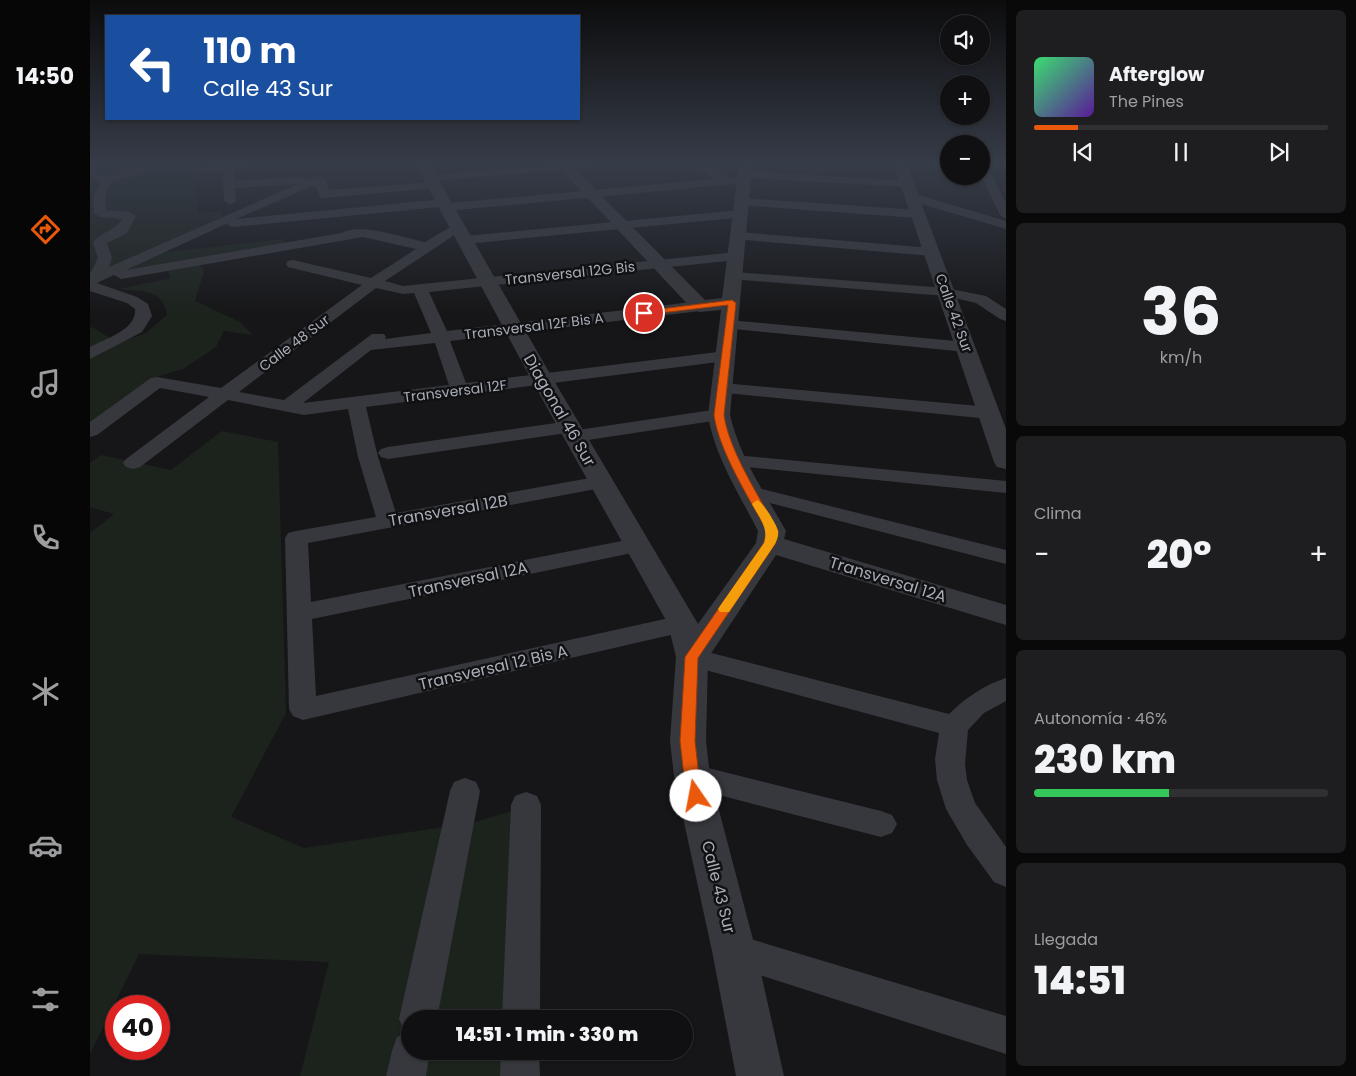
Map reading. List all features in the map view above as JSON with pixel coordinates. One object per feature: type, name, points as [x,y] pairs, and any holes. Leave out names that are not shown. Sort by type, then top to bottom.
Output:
[{"type":"street","points":[[91,282],[105,263],[105,254],[100,243],[101,240],[122,230],[130,216],[122,215]]},
{"type":"street","points":[[232,215],[232,220]]},
{"type":"street","points":[[91,282],[242,215]]},
{"type":"street","points":[[232,220],[302,215]]},
{"type":"street","points":[[91,282],[362,233],[403,215]]},
{"type":"street","name":"Diagonal 46 Sur","points":[[451,215],[637,544],[687,641]]},
{"type":"street","points":[[612,215],[700,306]]},
{"type":"street","points":[[461,233],[622,226],[694,215]]},
{"type":"street","points":[[687,641],[770,544],[772,531],[735,461],[722,431],[719,415],[741,215]]},
{"type":"street","name":"Calle 42 Sur","points":[[918,215],[1006,462]]},
{"type":"street","points":[[972,215],[1006,225]]},
{"type":"street","points":[[284,217],[290,239],[362,233],[427,247]]},
{"type":"street","name":"Transversal 12G Bis","points":[[362,233],[293,264],[403,290],[737,256]]},
{"type":"street","name":"Calle 48 Sur","points":[[133,463],[373,283],[427,247],[461,233]]},
{"type":"street","points":[[739,236],[932,252]]},
{"type":"street","points":[[735,276],[946,292],[981,299],[1006,316]]},
{"type":"street","points":[[91,282],[132,300],[143,307],[144,316],[136,329],[93,349]]},
{"type":"street","points":[[420,289],[441,337],[459,390]]},
{"type":"street","name":"Transversal 12F Bis A","points":[[366,346],[700,306],[730,314]]},
{"type":"street","points":[[730,314],[966,347]]},
{"type":"street","points":[[286,407],[380,335]]},
{"type":"street","name":"Transversal 12F","points":[[90,431],[157,382],[304,409],[356,404],[726,356]]},
{"type":"street","points":[[722,388],[990,413]]},
{"type":"street","points":[[356,404],[368,457],[388,521]]},
{"type":"street","points":[[388,453],[719,415]]},
{"type":"street","points":[[735,461],[1006,488]]},
{"type":"street","name":"Transversal 12B","points":[[299,614],[296,538],[601,482]]},
{"type":"street","points":[[750,492],[1006,557]]},
{"type":"street","name":"Transversal 12A","points":[[299,614],[637,544]]},
{"type":"street","name":"Transversal 12A","points":[[770,544],[1006,615]]},
{"type":"street","name":"Transversal 12 Bis A","points":[[299,614],[303,709],[687,641],[954,726]]},
{"type":"street","name":"Calle 43 Sur","points":[[687,641],[688,741],[692,776],[734,951],[760,1076]]},
{"type":"street","points":[[1006,688],[974,706],[954,726],[950,764],[954,792],[965,815],[1006,872]]},
{"type":"street","points":[[692,776],[881,824]]},
{"type":"street","points":[[420,1010],[465,791]]},
{"type":"street","points":[[521,1010],[526,805]]},
{"type":"street","points":[[734,951],[1006,1035]]},
{"type":"street","points":[[406,1076],[409,1060]]},
{"type":"street","points":[[520,1060],[520,1076]]},
{"type":"shaded area","points":[[90,215],[222,215],[222,217],[90,280]]},
{"type":"shaded area","points":[[331,237],[116,275],[157,253],[283,239],[285,242]]},
{"type":"shaded area","points":[[198,263],[204,271],[195,301],[240,322],[253,335],[224,331],[216,347],[183,369],[153,378],[90,426],[90,328],[92,327],[118,343],[146,333],[167,315],[165,306],[161,300],[150,293],[119,289],[171,278],[167,269]]},
{"type":"shaded area","points":[[222,431],[278,442],[286,713],[231,817],[304,848],[471,823],[520,809],[522,1010],[401,1010],[401,1060],[522,1060],[522,1076],[300,1076],[329,962],[139,954],[119,995],[105,995],[105,1023],[90,1054],[90,533],[114,514],[90,507],[90,463],[101,455],[171,470]]},
{"type":"slow traffic","points":[[724,609],[770,544],[772,531],[757,504]]},
{"type":"route","points":[[644,313],[732,303],[719,415],[720,422],[735,461],[772,531],[770,544],[764,550],[692,657],[688,741],[696,796]]}]
